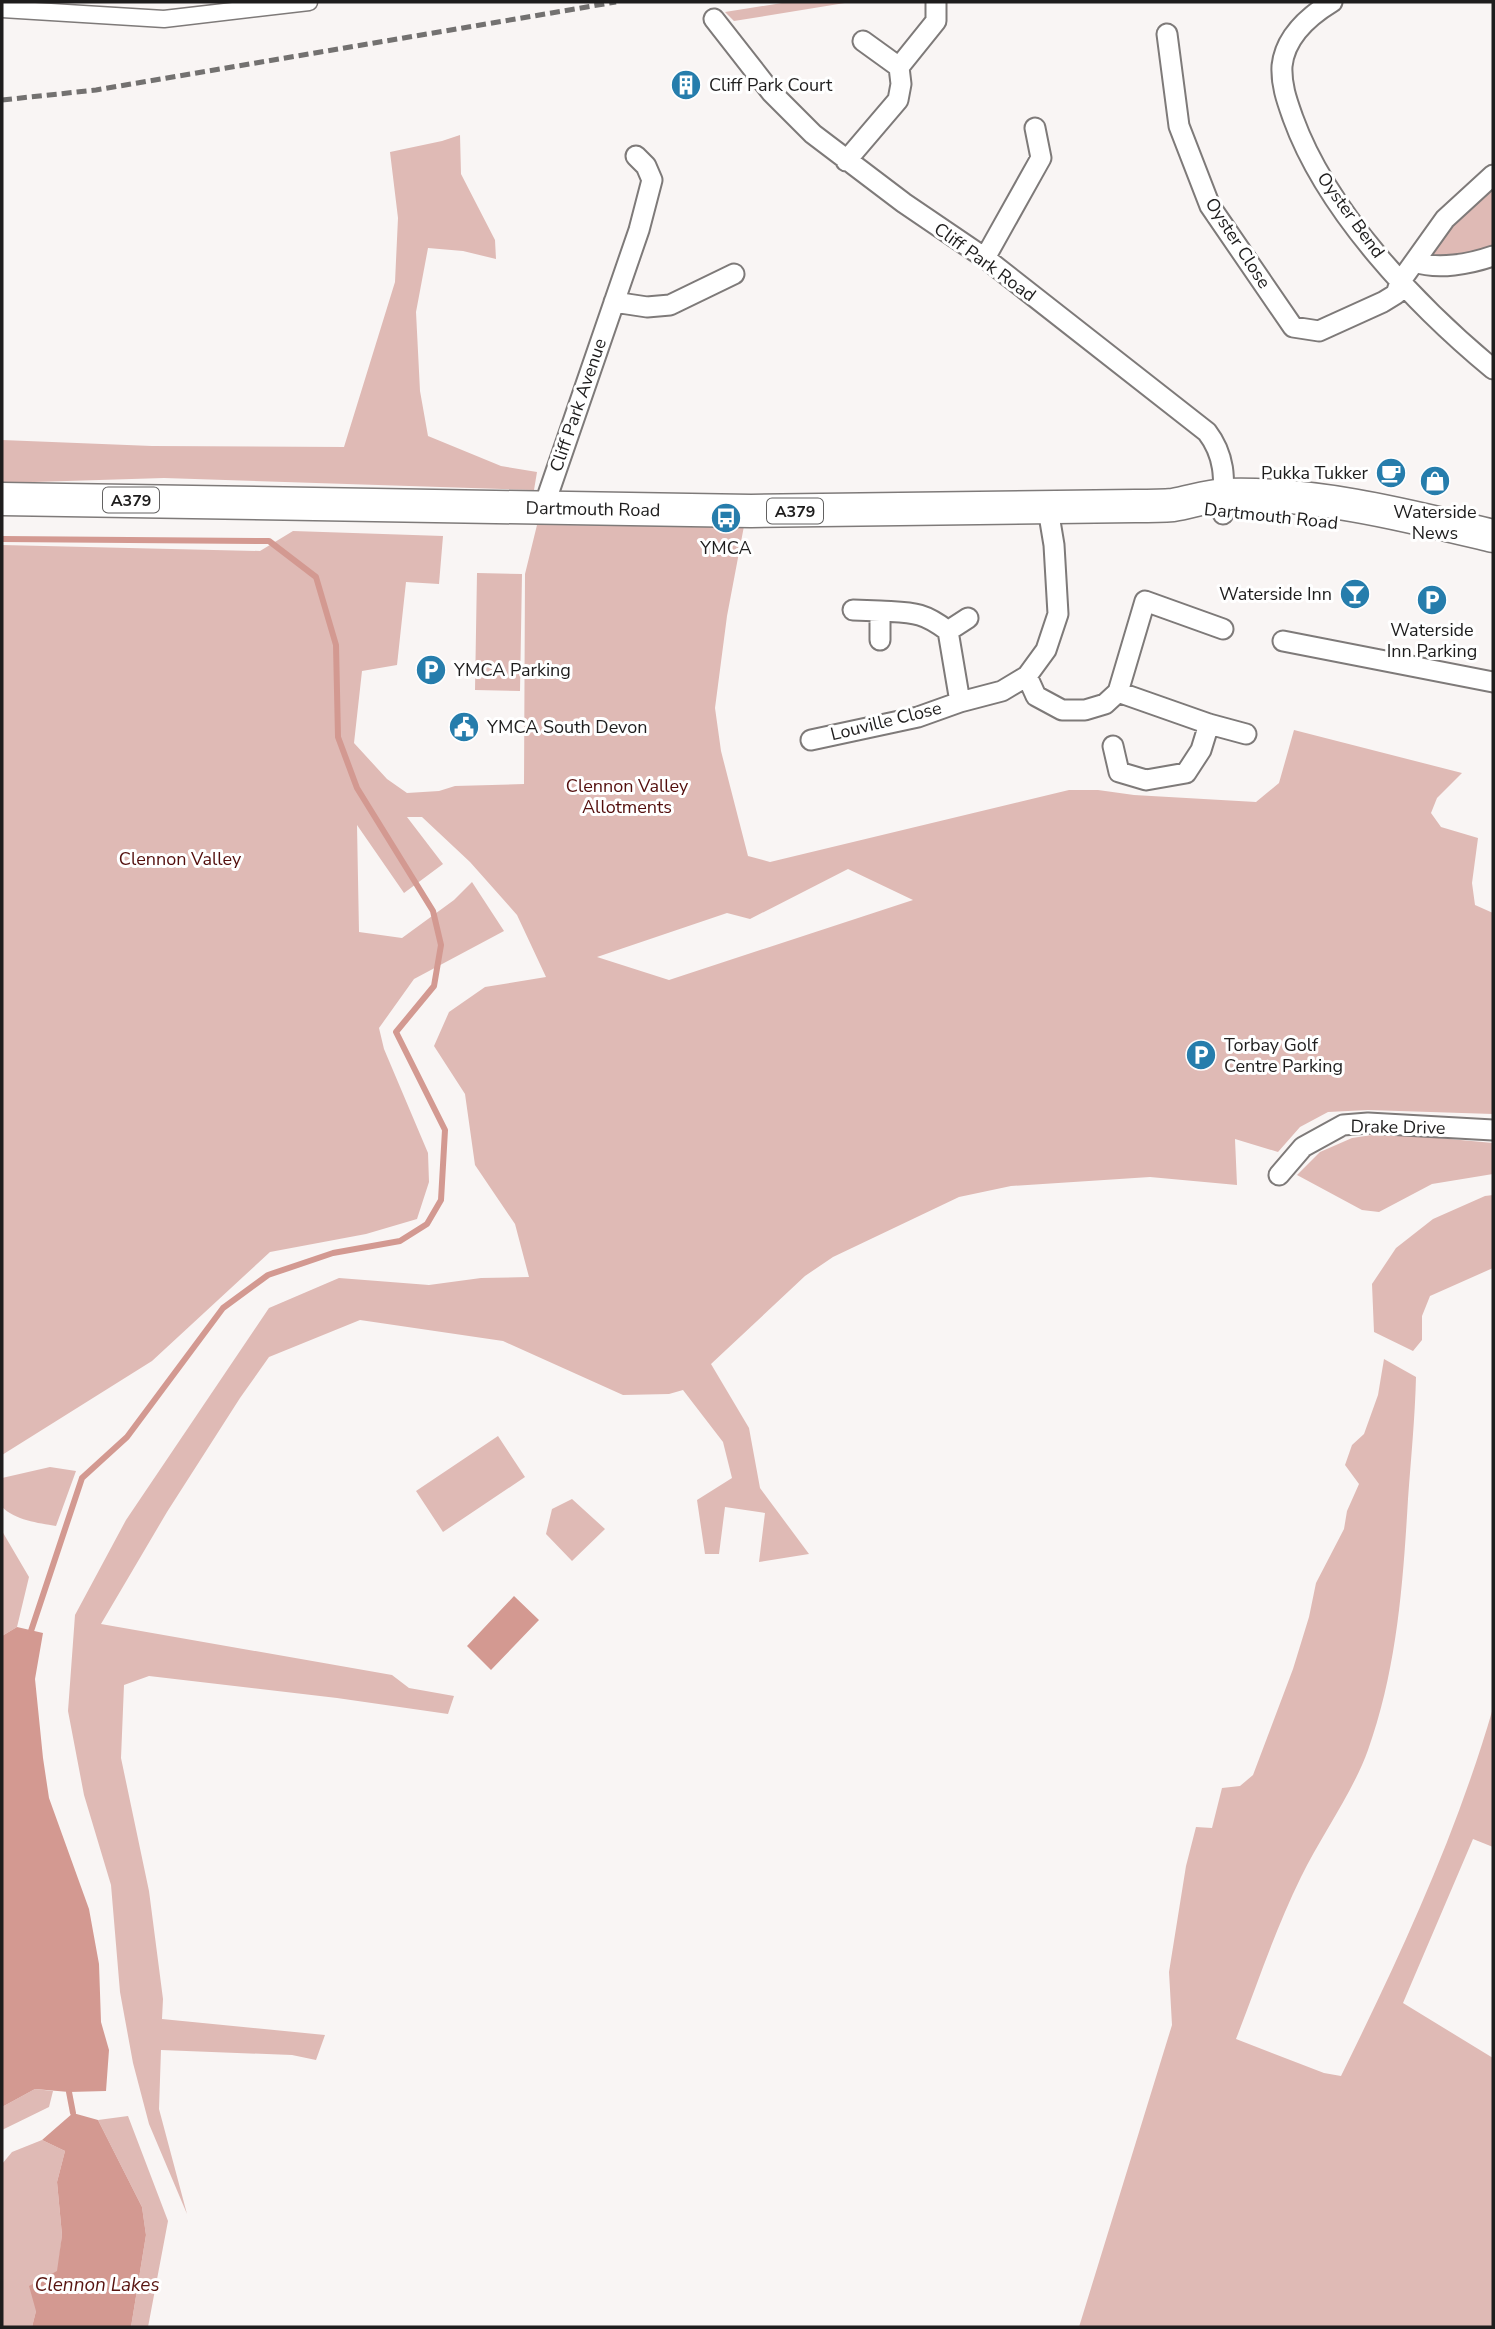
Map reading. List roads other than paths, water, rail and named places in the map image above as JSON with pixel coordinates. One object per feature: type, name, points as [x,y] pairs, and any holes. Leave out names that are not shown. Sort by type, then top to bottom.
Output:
[{"type":"main road","name":"Dartmouth Road","points":[[8,499],[764,511],[1048,509],[1308,499],[1433,521],[1493,536]]},
{"type":"main road","name":"Dartmouth Road","points":[[1223,504],[1317,518],[1493,555]]},
{"type":"street","points":[[2,9],[164,19],[309,2]]},
{"type":"street","points":[[846,161],[898,100],[901,84],[899,67],[936,21],[936,2]]},
{"type":"street","name":"Oyster Bend","points":[[1332,2],[1315,13],[1289,41],[1282,65],[1283,90],[1303,144],[1338,204],[1400,282],[1493,369]]},
{"type":"street","name":"Cliff Park Road","points":[[714,19],[771,92],[813,134],[904,204],[985,258],[1207,432],[1221,456],[1225,475],[1223,504]]},
{"type":"street","name":"Oyster Close","points":[[1167,34],[1179,126],[1210,206],[1293,327],[1319,331],[1396,294],[1400,282],[1445,219],[1493,176]]},
{"type":"street","points":[[863,41],[899,67]]},
{"type":"street","points":[[985,258],[1041,158],[1035,128]]},
{"type":"street","name":"Cliff Park Avenue","points":[[543,509],[639,230],[652,180],[646,166],[636,156]]},
{"type":"street","points":[[1415,262],[1428,267],[1479,261],[1493,256]]},
{"type":"street","points":[[614,302],[647,307],[670,305],[734,274]]},
{"type":"street","name":"Louville Close","points":[[811,740],[918,717],[1002,691],[1027,676],[1046,650],[1058,614],[1054,545],[1048,509]]},
{"type":"street","points":[[1027,676],[1036,696],[1062,710],[1085,710],[1105,704],[1118,692],[1145,601],[1223,629]]},
{"type":"street","points":[[853,610],[920,614],[948,631],[968,618]]},
{"type":"street","points":[[880,611],[880,640]]},
{"type":"street","name":"Louville Close","points":[[948,631],[960,702]]},
{"type":"street","points":[[1283,641],[1493,682]]},
{"type":"street","points":[[1118,692],[1246,734]]},
{"type":"street","points":[[1113,746],[1119,772],[1146,780],[1186,773],[1201,750],[1209,724]]},
{"type":"street","name":"Drake Drive","points":[[1279,1175],[1303,1147],[1343,1125],[1367,1123],[1493,1130]]},
{"type":"water","points":[[514,1596],[539,1620],[491,1670],[467,1646]]},
{"type":"water","points":[[17,1627],[43,1633],[35,1679],[49,1798],[89,1909],[99,1964],[101,2022],[109,2050],[106,2091],[35,2089],[2,2107],[2,1636]]},
{"type":"water","name":"Clennon Lakes","points":[[73,2113],[98,2120],[142,2207],[146,2235],[131,2327],[32,2327],[36,2311],[29,2286],[57,2271],[62,2235],[57,2182],[65,2151],[42,2140]]},
{"type":"waterway","points":[[2,539],[269,541],[316,577],[336,645],[338,737],[357,788],[433,911],[441,945],[434,986],[396,1032],[445,1130],[441,1200],[427,1224],[400,1241],[333,1253],[268,1275],[223,1308],[127,1437],[82,1478],[31,1631]]},
{"type":"waterway","points":[[69,2092],[73,2113]]},
{"type":"railway","points":[[2,100],[96,90],[616,2]]},
{"type":"place","name":"Cliff Park Court","points":[[686,85]]},
{"type":"place","name":"Pukka Tukker","points":[[1391,473]]},
{"type":"place","name":"Waterside News","points":[[1435,481]]},
{"type":"place","name":"YMCA","points":[[726,518]]},
{"type":"place","name":"Waterside Inn","points":[[1355,594]]},
{"type":"place","name":"Waterside Inn Parking","points":[[1432,600]]},
{"type":"place","name":"YMCA Parking","points":[[431,670]]},
{"type":"place","name":"YMCA South Devon","points":[[464,727]]},
{"type":"place","name":"Torbay Golf Centre Parking","points":[[1201,1055]]},
{"type":"park label","name":"Clennon Valley Allotments","points":[[627,796]]},
{"type":"park label","name":"Clennon Valley","points":[[180,859]]}]
